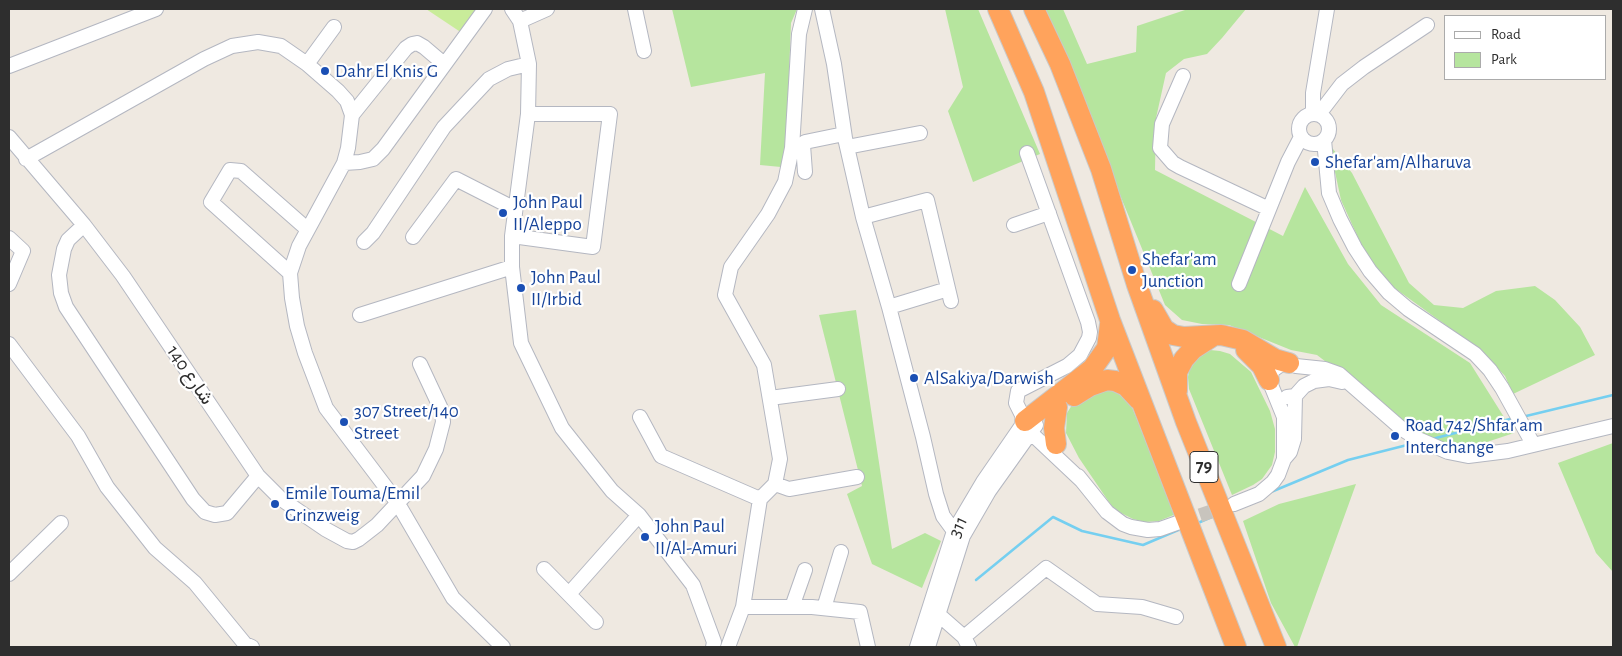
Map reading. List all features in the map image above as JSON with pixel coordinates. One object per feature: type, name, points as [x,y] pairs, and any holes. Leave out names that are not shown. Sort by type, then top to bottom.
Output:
[{"type":"highway","name":"79","points":[[998,9],[1034,92],[1110,320],[1236,647]]},
{"type":"highway","name":"79","points":[[1034,9],[1060,64],[1101,169],[1137,285],[1186,422],[1276,647]]},
{"type":"highway","points":[[1137,285],[1164,329],[1173,335],[1184,337],[1221,335],[1251,344],[1275,359],[1292,364]]},
{"type":"highway","points":[[1031,426],[1061,395],[1099,362],[1107,348],[1110,320]]},
{"type":"highway","points":[[1186,422],[1178,392],[1177,372],[1188,353],[1213,336]]},
{"type":"highway","points":[[1234,339],[1262,366],[1272,387]]},
{"type":"highway","points":[[1031,426],[1090,386],[1107,380],[1126,386],[1143,404]]},
{"type":"highway","points":[[1055,450],[1054,428],[1057,407]]},
{"type":"street","points":[[9,66],[156,9]]},
{"type":"street","points":[[344,163],[373,159],[383,149],[485,9]]},
{"type":"street","points":[[512,9],[520,21],[529,64],[528,114],[512,236],[512,267],[521,343],[562,428],[612,491],[639,515],[693,585],[714,642],[713,647]]},
{"type":"street","points":[[520,21],[546,9]]},
{"type":"street","points":[[635,9],[644,51]]},
{"type":"street","points":[[728,647],[743,607],[760,499],[775,484],[780,458],[764,365],[725,295],[731,268],[768,214],[785,182],[792,148],[799,34],[805,9]]},
{"type":"street","points":[[822,9],[834,64],[846,140],[863,217],[924,437],[936,494],[943,516],[958,533]]},
{"type":"street","points":[[1316,114],[1313,93],[1327,9]]},
{"type":"street","points":[[1239,284],[1288,162],[1301,137],[1299,127],[1304,117],[1316,114],[1342,84],[1427,24]]},
{"type":"street","points":[[307,64],[334,27]]},
{"type":"street","points":[[26,159],[204,59],[232,46],[258,42],[281,46],[307,64],[338,91],[352,115],[348,148],[344,163],[299,246],[290,273],[297,326],[305,353],[326,408],[397,502],[453,598],[503,647]]},
{"type":"street","points":[[352,115],[406,48],[412,44],[418,43],[444,64]]},
{"type":"street","points":[[364,242],[373,233],[444,127],[489,79],[508,69],[529,64]]},
{"type":"street","points":[[1184,76],[1162,124],[1160,148],[1173,163],[1180,167],[1269,209]]},
{"type":"street","points":[[512,236],[593,246],[610,114],[528,114]]},
{"type":"street","points":[[1301,137],[1315,144],[1324,140],[1329,133],[1330,128],[1327,120],[1316,114]]},
{"type":"street","points":[[805,172],[803,145],[805,142],[920,133]]},
{"type":"street","name":"شارع 140","points":[[9,137],[84,225],[123,276],[258,476],[281,499],[346,541],[353,542],[359,540],[377,525],[423,476],[436,449],[443,422],[442,411],[420,364]]},
{"type":"street","points":[[1324,140],[1330,193],[1351,241],[1370,271],[1389,293],[1408,309],[1476,354],[1502,388],[1533,444]]},
{"type":"street","points":[[1027,153],[1050,213],[1090,332],[1089,338],[1080,354],[1067,366],[1018,391],[1016,403],[1031,426],[1055,450],[1107,512],[1123,524],[1148,530],[1160,529],[1177,523]]},
{"type":"street","points":[[290,273],[211,202],[230,170],[241,171],[307,229]]},
{"type":"street","points":[[414,237],[456,179],[515,209]]},
{"type":"street","points":[[863,217],[927,200],[950,295],[889,307]]},
{"type":"street","points":[[1014,225],[1050,213]]},
{"type":"street","points":[[84,225],[68,240],[64,249],[59,274],[61,293],[66,307],[193,499],[205,512],[216,515],[227,514],[258,476]]},
{"type":"street","points":[[9,238],[23,252],[9,284]]},
{"type":"street","points":[[360,315],[512,267]]},
{"type":"street","points":[[9,344],[78,436],[107,487],[155,548],[195,583],[245,644],[252,647]]},
{"type":"street","points":[[1234,504],[1259,494],[1266,488],[1278,475],[1284,459],[1284,417],[1272,387],[1273,370],[1277,366],[1292,364],[1332,371],[1346,379],[1351,386],[1389,419],[1418,439],[1448,452],[1468,456],[1508,451],[1613,426]]},
{"type":"street","points":[[1284,459],[1290,452],[1294,439],[1302,372],[1292,364]]},
{"type":"street","points":[[1272,387],[1285,398],[1321,379],[1339,381],[1351,386]]},
{"type":"street","points":[[770,398],[838,389]]},
{"type":"street","points":[[640,416],[661,456],[760,499]]},
{"type":"street","name":"311","points":[[958,533],[1016,454],[1031,426]]},
{"type":"street","name":"311","points":[[928,647],[934,613],[958,533],[983,482],[1031,426]]},
{"type":"street","points":[[1016,454],[1034,450],[1055,450]]},
{"type":"street","points":[[775,484],[789,490],[857,477]]},
{"type":"street","points":[[569,594],[639,515]]},
{"type":"street","points":[[9,574],[61,523]]},
{"type":"street","points":[[824,608],[840,552]]},
{"type":"street","points":[[934,613],[966,642],[1046,568],[1097,604],[1142,607],[1176,617]]},
{"type":"street","points":[[544,569],[596,622]]},
{"type":"street","points":[[792,607],[806,570]]},
{"type":"street","points":[[743,607],[824,608],[860,612],[868,647]]},
{"type":"street","name":"311","points":[[917,647],[934,613]]},
{"type":"green space","points":[[426,9],[478,9],[462,33]]},
{"type":"green space","points":[[672,9],[797,9],[791,23],[789,74],[790,129],[781,167],[760,165],[765,73],[691,87]]},
{"type":"green space","points":[[945,9],[978,9],[1040,154],[973,182],[948,111],[963,87]]},
{"type":"green space","points":[[1044,9],[1063,9],[1087,64],[1136,52],[1137,26],[1188,9],[1246,9],[1207,54],[1184,59],[1166,73],[1156,118],[1155,170],[1283,236],[1305,187],[1348,264],[1381,305],[1470,363],[1514,433],[1469,448],[1434,441],[1398,424],[1343,375],[1317,355],[1291,350],[1229,325],[1202,324],[1182,320],[1165,305]]},
{"type":"green space","points":[[1329,144],[1352,173],[1409,283],[1434,305],[1463,308],[1496,291],[1535,286],[1555,300],[1580,327],[1595,355],[1513,394],[1505,376],[1479,349],[1393,287],[1365,253],[1341,200]]},
{"type":"green space","points":[[856,310],[892,549],[925,533],[941,541],[922,588],[872,564],[847,494],[862,486],[819,315]]},
{"type":"green space","points":[[1210,350],[1230,354],[1251,372],[1270,411],[1275,429],[1275,452],[1272,465],[1262,479],[1232,495],[1189,389],[1188,377],[1190,366],[1195,360]]},
{"type":"green space","points":[[1114,386],[1129,400],[1176,514],[1159,521],[1145,522],[1133,519],[1119,512],[1111,505],[1079,458],[1066,433],[1067,413],[1072,405]]},
{"type":"green space","points":[[1613,443],[1613,572],[1596,553],[1558,463]]},
{"type":"green space","points":[[1356,484],[1297,647],[1295,647],[1271,603],[1243,521],[1279,504]]},
{"type":"waterway","points":[[1522,417],[1613,395]]},
{"type":"waterway","points":[[1432,439],[1514,418]]},
{"type":"waterway","points":[[1271,492],[1348,460],[1415,443]]},
{"type":"waterway","points":[[1198,523],[1216,515]]},
{"type":"waterway","points":[[976,580],[1053,517],[1082,531],[1143,545],[1183,528]]},
{"type":"tunnel","points":[[1180,522],[1228,506]]},
{"type":"place","name":"Dahr El Knis G","points":[[325,71]]},
{"type":"place","name":"Shefar'am/Alharuva","points":[[1315,162]]},
{"type":"place","name":"John Paul II/Aleppo","points":[[503,213]]},
{"type":"place","name":"Shefar'am Junction","points":[[1132,270]]},
{"type":"place","name":"John Paul II/Irbid","points":[[521,288]]},
{"type":"place","name":"AlSakiya/Darwish","points":[[914,378]]},
{"type":"place","name":"307 Street/140 Street","points":[[344,422]]},
{"type":"place","name":"Road 742/Shfar'am Interchange","points":[[1395,436]]},
{"type":"place","name":"Emile Touma/Emil Grinzweig","points":[[275,504]]},
{"type":"place","name":"John Paul II/Al-Amuri","points":[[645,537]]}]
